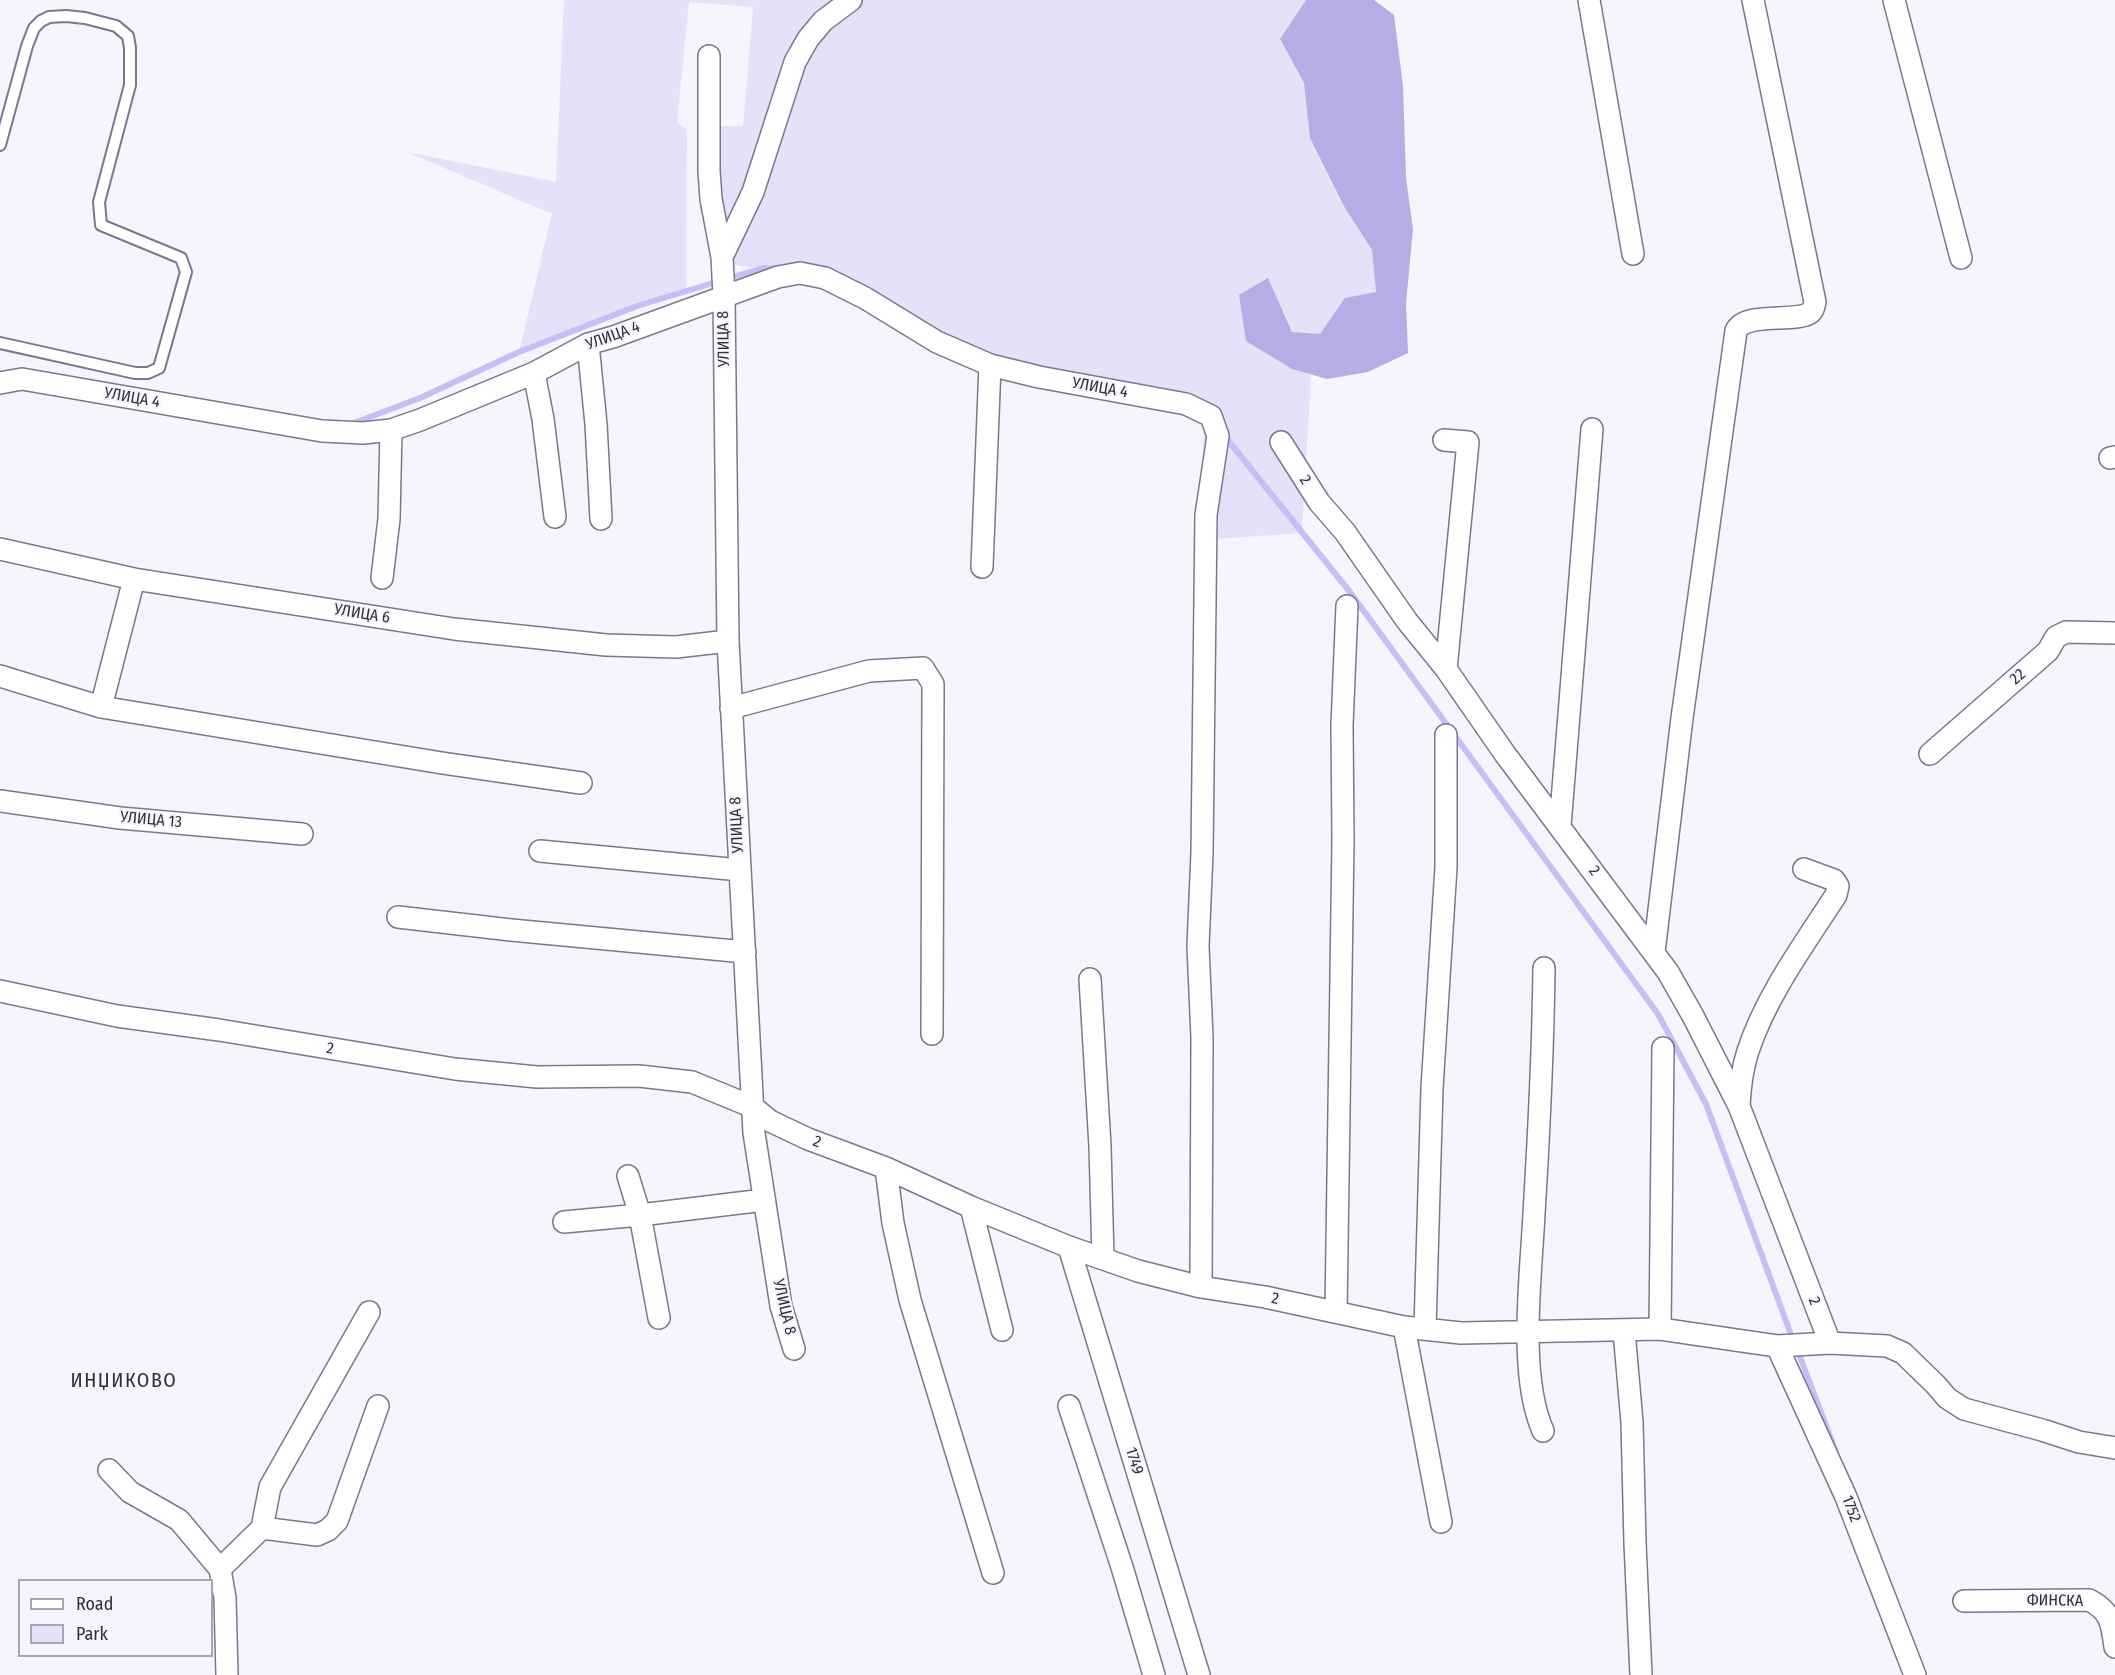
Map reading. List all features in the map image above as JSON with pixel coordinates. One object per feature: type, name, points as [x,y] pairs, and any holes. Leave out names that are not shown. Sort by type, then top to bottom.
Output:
[{"type":"street","points":[[722,257],[753,192],[795,62],[808,39],[824,21],[851,0]]},
{"type":"street","points":[[1589,0],[1634,254]]},
{"type":"street","points":[[1654,952],[1682,718],[1736,331],[1741,324],[1807,315],[1813,309],[1815,302],[1754,0]]},
{"type":"street","points":[[1894,0],[1961,258]]},
{"type":"street","name":"УЛИЦА 8","points":[[709,56],[711,199],[722,257],[724,296],[728,641],[754,1133],[781,1306],[794,1349]]},
{"type":"street","name":"УЛИЦА 4","points":[[0,383],[22,379],[322,431],[363,433],[391,430],[534,373],[588,344],[778,277],[800,273],[825,278],[865,298],[937,342],[990,365],[1039,377],[1186,404],[1211,416],[1218,436],[1206,526],[1202,853],[1198,946],[1202,1038],[1201,1287]]},
{"type":"street","points":[[588,344],[596,424],[601,519]]},
{"type":"street","points":[[982,567],[990,365]]},
{"type":"street","points":[[534,373],[543,419],[555,517]]},
{"type":"street","points":[[1560,826],[1592,429]]},
{"type":"street","points":[[382,578],[389,519],[391,430]]},
{"type":"street","points":[[1444,440],[1468,442],[1446,669]]},
{"type":"street","name":"2","points":[[1281,442],[1320,502],[1345,532],[1407,621],[1446,669],[1499,745],[1654,952],[1693,1016],[1739,1106],[1830,1342]]},
{"type":"street","name":"УЛИЦА 6","points":[[0,549],[134,579],[454,628],[606,645],[676,647],[728,641]]},
{"type":"street","points":[[101,706],[134,579]]},
{"type":"street","points":[[1336,1311],[1343,840],[1342,725],[1347,606]]},
{"type":"street","name":"22","points":[[1930,754],[2048,651],[2060,634],[2066,632],[2115,633]]},
{"type":"street","points":[[731,708],[869,671],[923,668],[933,684],[932,1034]]},
{"type":"street","points":[[0,676],[101,706],[442,763],[581,783]]},
{"type":"street","points":[[1441,1522],[1414,1328],[1446,867],[1446,735]]},
{"type":"street","name":"УЛИЦА 13","points":[[0,801],[120,818],[302,834]]},
{"type":"street","points":[[540,851],[740,870]]},
{"type":"street","points":[[1739,1106],[1741,1076],[1748,1050],[1765,1012],[1797,954],[1836,895],[1838,886],[1834,880],[1804,869]]},
{"type":"street","points":[[398,917],[745,952]]},
{"type":"street","points":[[1543,1431],[1536,1415],[1532,1395],[1529,1330],[1544,968]]},
{"type":"street","points":[[1090,980],[1100,1146],[1103,1257]]},
{"type":"street","name":"2","points":[[0,991],[117,1016],[219,1030],[455,1069],[537,1077],[639,1076],[692,1082],[753,1107],[770,1120],[808,1139],[886,1168],[971,1207],[1069,1247],[1138,1271],[1201,1287],[1336,1311],[1414,1328],[1461,1332],[1660,1329],[1778,1346],[1830,1342],[1887,1346],[1903,1353],[1947,1398],[1964,1409],[2079,1442],[2115,1449]]},
{"type":"street","points":[[1660,1329],[1664,1048]]},
{"type":"street","points":[[886,1168],[893,1223],[910,1300],[993,1573]]},
{"type":"street","points":[[628,1176],[640,1215],[658,1318]]},
{"type":"street","points":[[564,1222],[764,1200]]},
{"type":"street","points":[[971,1207],[1002,1330]]},
{"type":"street","name":"1749","points":[[1069,1247],[1199,1675]]},
{"type":"street","points":[[220,1569],[262,1528],[270,1487],[369,1312]]},
{"type":"street","points":[[1624,1330],[1632,1422],[1641,1675]]},
{"type":"street","name":"1752","points":[[1778,1346],[1846,1497],[1915,1675]]},
{"type":"street","points":[[262,1528],[317,1534],[328,1530],[337,1521],[378,1406]]},
{"type":"street","points":[[1069,1406],[1122,1567],[1154,1675]]},
{"type":"street","points":[[108,1470],[130,1492],[179,1520],[220,1569],[225,1598],[227,1675]]},
{"type":"street","name":"ФИНСКА","points":[[1964,1601],[2088,1600],[2099,1605],[2107,1613],[2112,1625],[2115,1647]]},
{"type":"lane","points":[[0,145],[34,28],[49,17],[66,16],[116,26],[128,36],[130,86],[99,202],[101,225],[181,258],[186,272],[159,368],[148,373],[135,373],[0,343]]},
{"type":"green space","points":[[564,0],[1306,0],[1280,40],[1304,83],[1310,138],[1345,208],[1372,250],[1376,292],[1345,299],[1320,334],[1292,333],[1282,307],[1292,369],[1311,375],[1302,533],[1200,540],[1204,415],[989,374],[920,344],[867,306],[807,270],[730,265],[711,126],[743,126],[753,7],[689,2],[677,122],[687,130],[686,292],[637,306],[519,352],[552,214],[407,152],[556,182]]},
{"type":"shaded area","points":[[1306,0],[1374,0],[1394,15],[1403,86],[1406,178],[1413,229],[1406,303],[1408,353],[1368,372],[1327,379],[1292,369],[1246,341],[1239,295],[1268,278],[1292,332],[1320,334],[1345,298],[1376,292],[1372,250],[1345,208],[1310,138],[1304,83],[1280,39]]},
{"type":"waterway","points":[[354,423],[420,398],[519,352],[637,306],[763,268],[777,269]]},
{"type":"waterway","points":[[1223,434],[1350,592],[1658,1014],[1706,1104],[1793,1340]]},
{"type":"waterway","points":[[1797,1349],[1836,1452]]},
{"type":"district","name":"ИНЏИКОВО","points":[[124,1381]]}]
